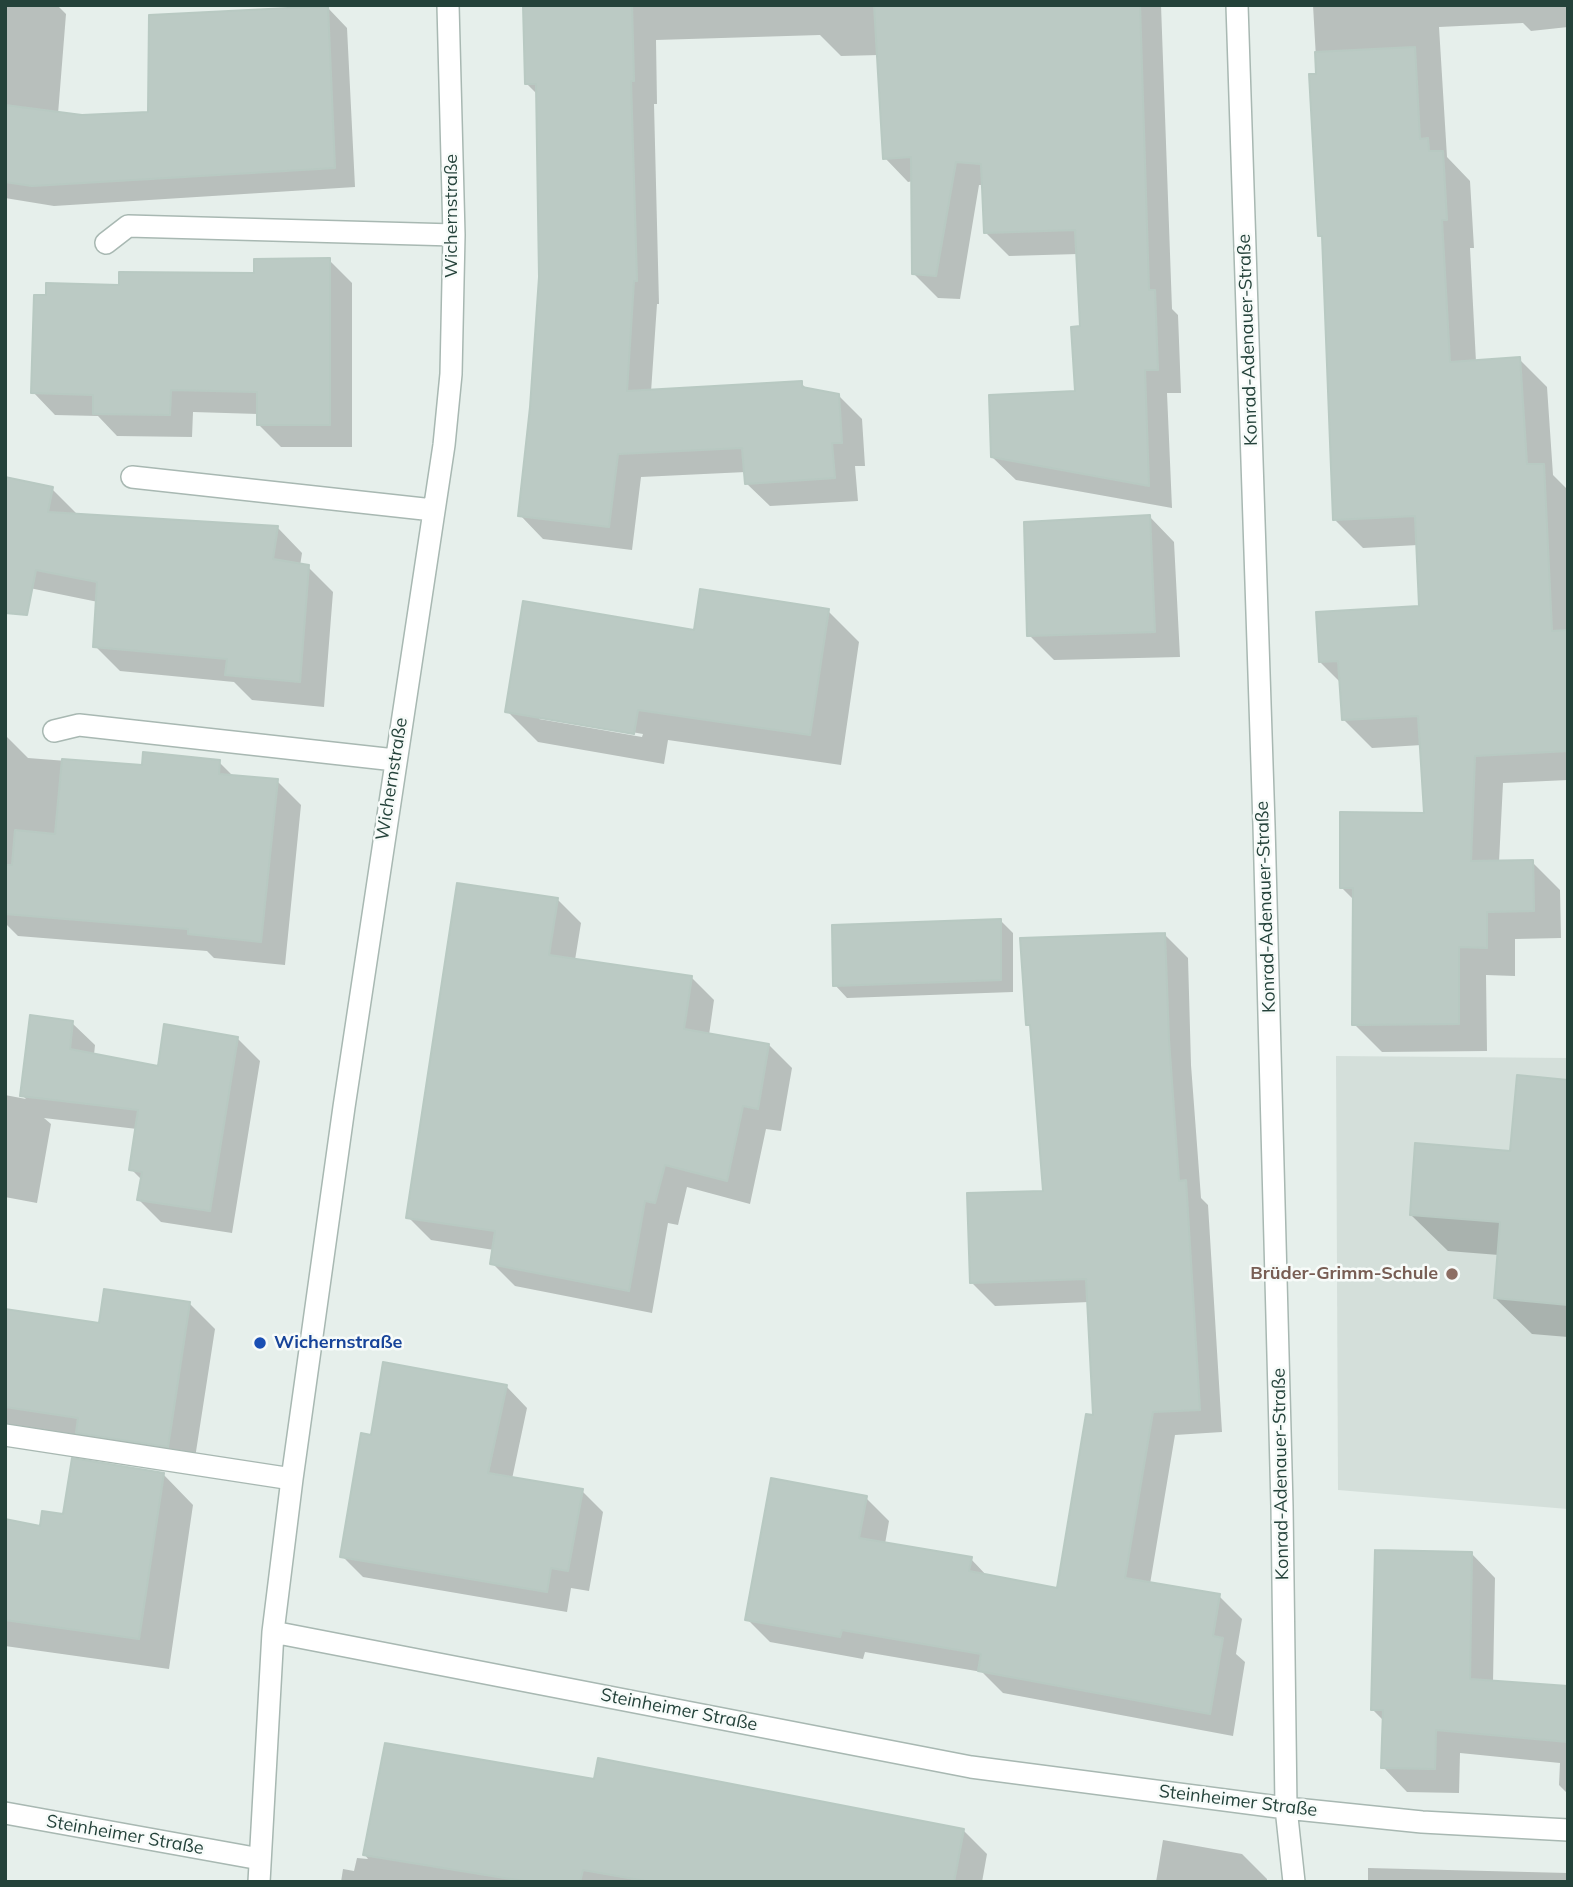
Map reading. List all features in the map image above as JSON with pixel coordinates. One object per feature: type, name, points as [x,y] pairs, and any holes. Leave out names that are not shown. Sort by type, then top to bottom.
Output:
[{"type":"street","name":"Wichernstraße","points":[[273,1632],[292,1479],[395,760],[444,445],[451,374],[454,235],[448,5]]},
{"type":"street","name":"Konrad-Adenauer-Straße","points":[[1237,5],[1281,1450],[1286,1808],[1294,1882]]},
{"type":"street","points":[[106,243],[128,226],[454,235]]},
{"type":"street","points":[[132,477],[433,510]]},
{"type":"street","points":[[54,731],[79,725],[395,760]]},
{"type":"street","points":[[5,1435],[292,1479]]},
{"type":"street","points":[[259,1882],[273,1632]]},
{"type":"street","name":"Steinheimer Straße","points":[[273,1632],[971,1767],[1286,1808],[1422,1822],[1568,1830]]},
{"type":"street","name":"Steinheimer Straße","points":[[5,1813],[260,1859]]},
{"type":"shaded area","name":"Brüder-Grimm-Schule","points":[[1336,1056],[1568,1058],[1568,1509],[1338,1490]]},
{"type":"building","points":[[523,5],[632,5],[634,81],[631,81],[637,281],[634,281],[627,391],[802,381],[802,387],[839,394],[842,443],[832,443],[835,478],[745,484],[742,448],[618,454],[609,527],[518,516],[530,407],[539,277],[536,84],[525,84]]},
{"type":"building","points":[[874,5],[1140,5],[1149,290],[1155,290],[1158,370],[1145,370],[1149,486],[991,457],[989,395],[1075,391],[1071,327],[1080,326],[1075,230],[984,233],[981,164],[956,162],[936,276],[912,274],[911,157],[883,159]]},
{"type":"building","points":[[328,6],[335,168],[32,186],[5,182],[5,105],[82,115],[148,112],[149,15]]},
{"type":"building","points":[[1415,47],[1420,139],[1428,138],[1429,151],[1443,151],[1447,220],[1442,220],[1450,362],[1520,357],[1527,464],[1544,464],[1552,631],[1568,630],[1568,751],[1475,756],[1471,861],[1533,860],[1534,911],[1487,912],[1487,948],[1459,947],[1459,1024],[1352,1025],[1353,888],[1340,888],[1340,812],[1424,813],[1418,716],[1342,720],[1338,661],[1319,662],[1316,612],[1419,606],[1415,516],[1333,520],[1322,236],[1318,236],[1309,74],[1316,74],[1315,52]]},
{"type":"building","points":[[330,258],[330,425],[257,425],[257,392],[171,390],[170,415],[93,414],[93,395],[31,393],[34,295],[46,295],[46,283],[119,285],[119,272],[254,273],[254,259]]},
{"type":"building","points":[[5,477],[53,487],[48,512],[278,526],[273,559],[309,565],[300,682],[225,675],[227,659],[93,647],[97,582],[36,570],[27,615],[5,613]]},
{"type":"building","points":[[1150,515],[1155,632],[1027,636],[1024,522]]},
{"type":"building","points":[[700,589],[829,609],[810,735],[638,710],[634,734],[505,712],[523,601],[694,630]]},
{"type":"building","points":[[143,752],[220,760],[219,774],[278,779],[261,942],[188,934],[188,929],[5,914],[5,865],[12,865],[15,830],[55,834],[62,759],[142,765]]},
{"type":"building","points":[[457,883],[558,898],[549,955],[692,976],[684,1029],[769,1044],[758,1109],[743,1106],[727,1181],[665,1165],[655,1203],[645,1201],[629,1291],[490,1264],[495,1231],[406,1218]]},
{"type":"building","points":[[1001,919],[1001,980],[833,986],[832,925]]},
{"type":"building","points":[[1165,933],[1179,1181],[1186,1180],[1200,1410],[1153,1412],[1125,1578],[1220,1594],[1213,1636],[1223,1638],[1210,1714],[978,1671],[981,1654],[842,1630],[840,1637],[745,1620],[771,1478],[867,1496],[859,1538],[972,1557],[969,1571],[1057,1588],[1086,1414],[1093,1415],[1086,1279],[970,1283],[967,1193],[1043,1191],[1020,938]]},
{"type":"building","points":[[30,1015],[73,1021],[70,1049],[158,1066],[164,1024],[238,1037],[210,1211],[137,1200],[142,1172],[129,1170],[138,1110],[20,1096]]},
{"type":"building","points":[[1517,1075],[1568,1080],[1568,1305],[1494,1298],[1500,1222],[1410,1215],[1415,1143],[1510,1151]]},
{"type":"building","points":[[104,1289],[190,1302],[168,1447],[76,1433],[78,1418],[5,1407],[5,1309],[99,1323]]},
{"type":"building","points":[[383,1362],[507,1385],[488,1473],[583,1489],[568,1571],[551,1568],[547,1592],[340,1557],[361,1433],[371,1435]]},
{"type":"building","points":[[72,1458],[164,1473],[139,1639],[5,1620],[5,1519],[40,1526],[42,1511],[63,1514]]},
{"type":"building","points":[[1375,1550],[1472,1552],[1470,1679],[1568,1686],[1568,1742],[1436,1730],[1435,1769],[1381,1768],[1383,1710],[1371,1710]]},
{"type":"building","points":[[385,1743],[594,1779],[598,1758],[964,1829],[954,1882],[651,1882],[583,1870],[580,1882],[529,1882],[363,1855]]},
{"type":"place","name":"Brüder-Grimm-Schule","points":[[1452,1274]]},
{"type":"place","name":"Wichernstraße","points":[[260,1343]]}]
